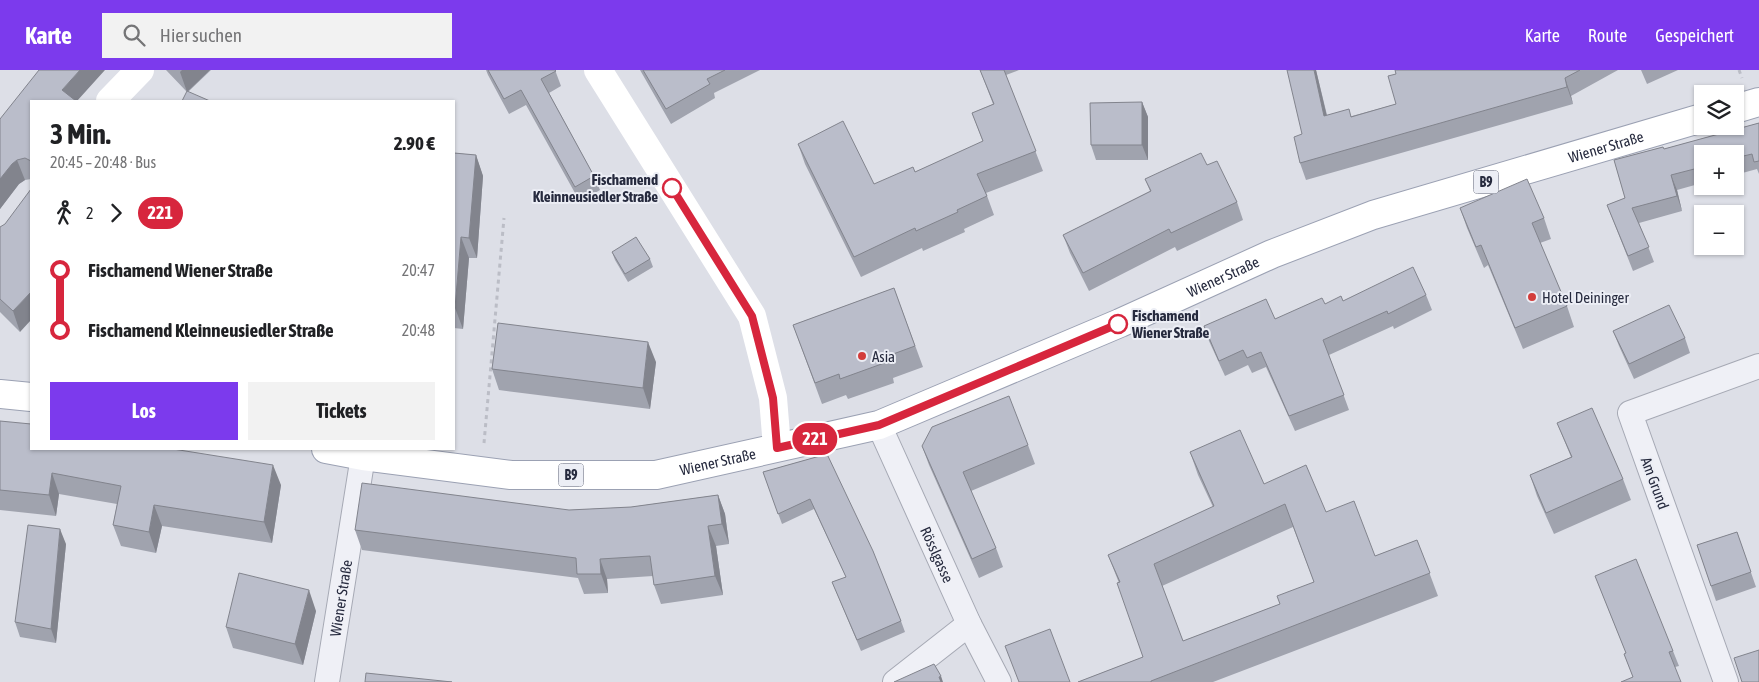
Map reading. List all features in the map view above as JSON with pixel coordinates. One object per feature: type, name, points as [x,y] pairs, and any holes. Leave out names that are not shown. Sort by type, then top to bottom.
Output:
[{"type":"main road","points":[[111,100],[140,70]]},
{"type":"main road","points":[[598,70],[752,316],[773,398],[777,448]]},
{"type":"main road","points":[[1744,106],[1759,102]]},
{"type":"main road","name":"Wiener Straße","points":[[331,450],[364,456],[512,474],[656,474],[879,425],[1120,323],[1272,254],[1373,215],[1694,120]]},
{"type":"main road","points":[[0,394],[30,397]]},
{"type":"street","name":"Am Grund","points":[[1726,682],[1630,413],[1759,366]]},
{"type":"street","name":"Rösslgasse","points":[[879,425],[968,624],[999,682]]},
{"type":"street","name":"Wiener Straße","points":[[327,682],[364,456]]},
{"type":"street","points":[[895,682],[968,624]]},
{"type":"path","points":[[482,470],[504,218]]},
{"type":"building","points":[[39,70],[80,70],[62,90],[75,100],[30,100],[30,160],[25,158],[17,160],[0,179],[0,119]]},
{"type":"building","points":[[488,70],[556,71],[541,79],[594,176],[575,187],[521,90],[504,99]]},
{"type":"building","points":[[643,70],[725,70],[707,79],[710,84],[666,109]]},
{"type":"building","points":[[980,70],[1004,70],[1036,151],[977,174],[987,196],[957,210],[958,212],[916,231],[915,228],[854,257],[798,144],[843,121],[874,184],[913,167],[915,172],[983,141],[972,113],[994,104]]},
{"type":"building","points":[[1287,70],[1314,70],[1324,116],[1349,109],[1351,117],[1396,104],[1388,76],[1396,74],[1395,70],[1580,70],[1565,78],[1567,87],[1300,163],[1294,137],[1302,134]]},
{"type":"building","points":[[187,91],[208,100],[182,100]]},
{"type":"building","points":[[1142,102],[1142,145],[1091,145],[1090,103]]},
{"type":"building","points":[[1759,123],[1759,161],[1754,162],[1752,154],[1744,156],[1744,145],[1694,145],[1694,169],[1671,175],[1677,196],[1632,208],[1649,247],[1628,256],[1607,205],[1625,198],[1614,160],[1715,135],[1744,135],[1744,127]]},
{"type":"building","points":[[455,153],[476,155],[469,238],[461,237],[455,308]]},
{"type":"building","points":[[1201,153],[1207,165],[1217,161],[1237,202],[1171,233],[1169,229],[1083,273],[1063,235],[1151,191],[1145,179]]},
{"type":"building","name":"Hotel Deininger","points":[[1527,179],[1544,218],[1532,223],[1567,306],[1515,328],[1481,245],[1476,247],[1460,208]]},
{"type":"building","points":[[30,190],[30,293],[13,311],[0,299],[0,227],[5,224]]},
{"type":"building","points":[[636,237],[650,259],[625,274],[612,252]]},
{"type":"building","points":[[1413,267],[1426,295],[1388,314],[1387,311],[1323,340],[1344,395],[1289,416],[1261,352],[1247,358],[1243,350],[1219,361],[1204,326],[1266,299],[1275,319],[1322,298],[1325,304],[1341,296],[1343,301]]},
{"type":"building","name":"Asia","points":[[894,288],[915,346],[885,357],[887,362],[840,379],[839,374],[815,383],[793,325]]},
{"type":"building","points":[[1669,305],[1685,338],[1629,364],[1613,331]]},
{"type":"building","points":[[498,323],[648,342],[643,388],[492,369]]},
{"type":"building","points":[[1009,396],[1028,445],[963,472],[996,548],[972,559],[922,446],[932,427]]},
{"type":"building","points":[[1592,408],[1623,479],[1546,513],[1530,475],[1572,457],[1557,423]]},
{"type":"building","points":[[0,421],[30,424],[30,450],[179,450],[273,465],[264,522],[154,505],[149,532],[113,525],[121,486],[52,473],[49,495],[0,490]]},
{"type":"building","points":[[1240,430],[1264,484],[1306,465],[1326,512],[1354,501],[1375,556],[1417,540],[1430,573],[1151,682],[1078,682],[1143,657],[1117,583],[1120,582],[1108,555],[1214,506],[1190,452]],"holes":[[[1285,504],[1314,582],[1277,596],[1280,604],[1183,641],[1154,564]]]},
{"type":"building","points":[[827,454],[873,551],[901,621],[857,640],[832,582],[846,577],[810,499],[778,514],[763,472]]},
{"type":"building","points":[[362,483],[569,510],[631,507],[718,495],[722,524],[708,526],[715,576],[654,585],[650,556],[600,559],[601,574],[577,574],[576,558],[355,530]]},
{"type":"building","points":[[28,525],[60,529],[51,629],[15,622]]},
{"type":"building","points":[[1737,532],[1751,572],[1711,586],[1697,545]]},
{"type":"building","points":[[1636,559],[1673,651],[1669,652],[1681,682],[1621,682],[1633,677],[1624,654],[1626,653],[1595,576]]},
{"type":"building","points":[[239,573],[309,590],[295,644],[226,627]]},
{"type":"building","points":[[1050,629],[1070,682],[1019,682],[1005,646]]},
{"type":"building","points":[[1759,650],[1759,682],[1742,682],[1734,658]]},
{"type":"building","points":[[934,664],[941,676],[939,677],[941,682],[894,682]]},
{"type":"building","points":[[366,673],[452,682],[365,682]]},
{"type":"bus line","name":"221","points":[[672,188],[752,316],[773,398],[777,448],[879,425],[1118,324]]},
{"type":"place","name":"Fischamend Kleinneusiedler Straße","points":[[672,188]]},
{"type":"place","name":"Hotel Deininger","points":[[1532,297]]},
{"type":"place","name":"Fischamend Wiener Straße","points":[[1118,324]]},
{"type":"place","name":"Asia","points":[[862,356]]}]
